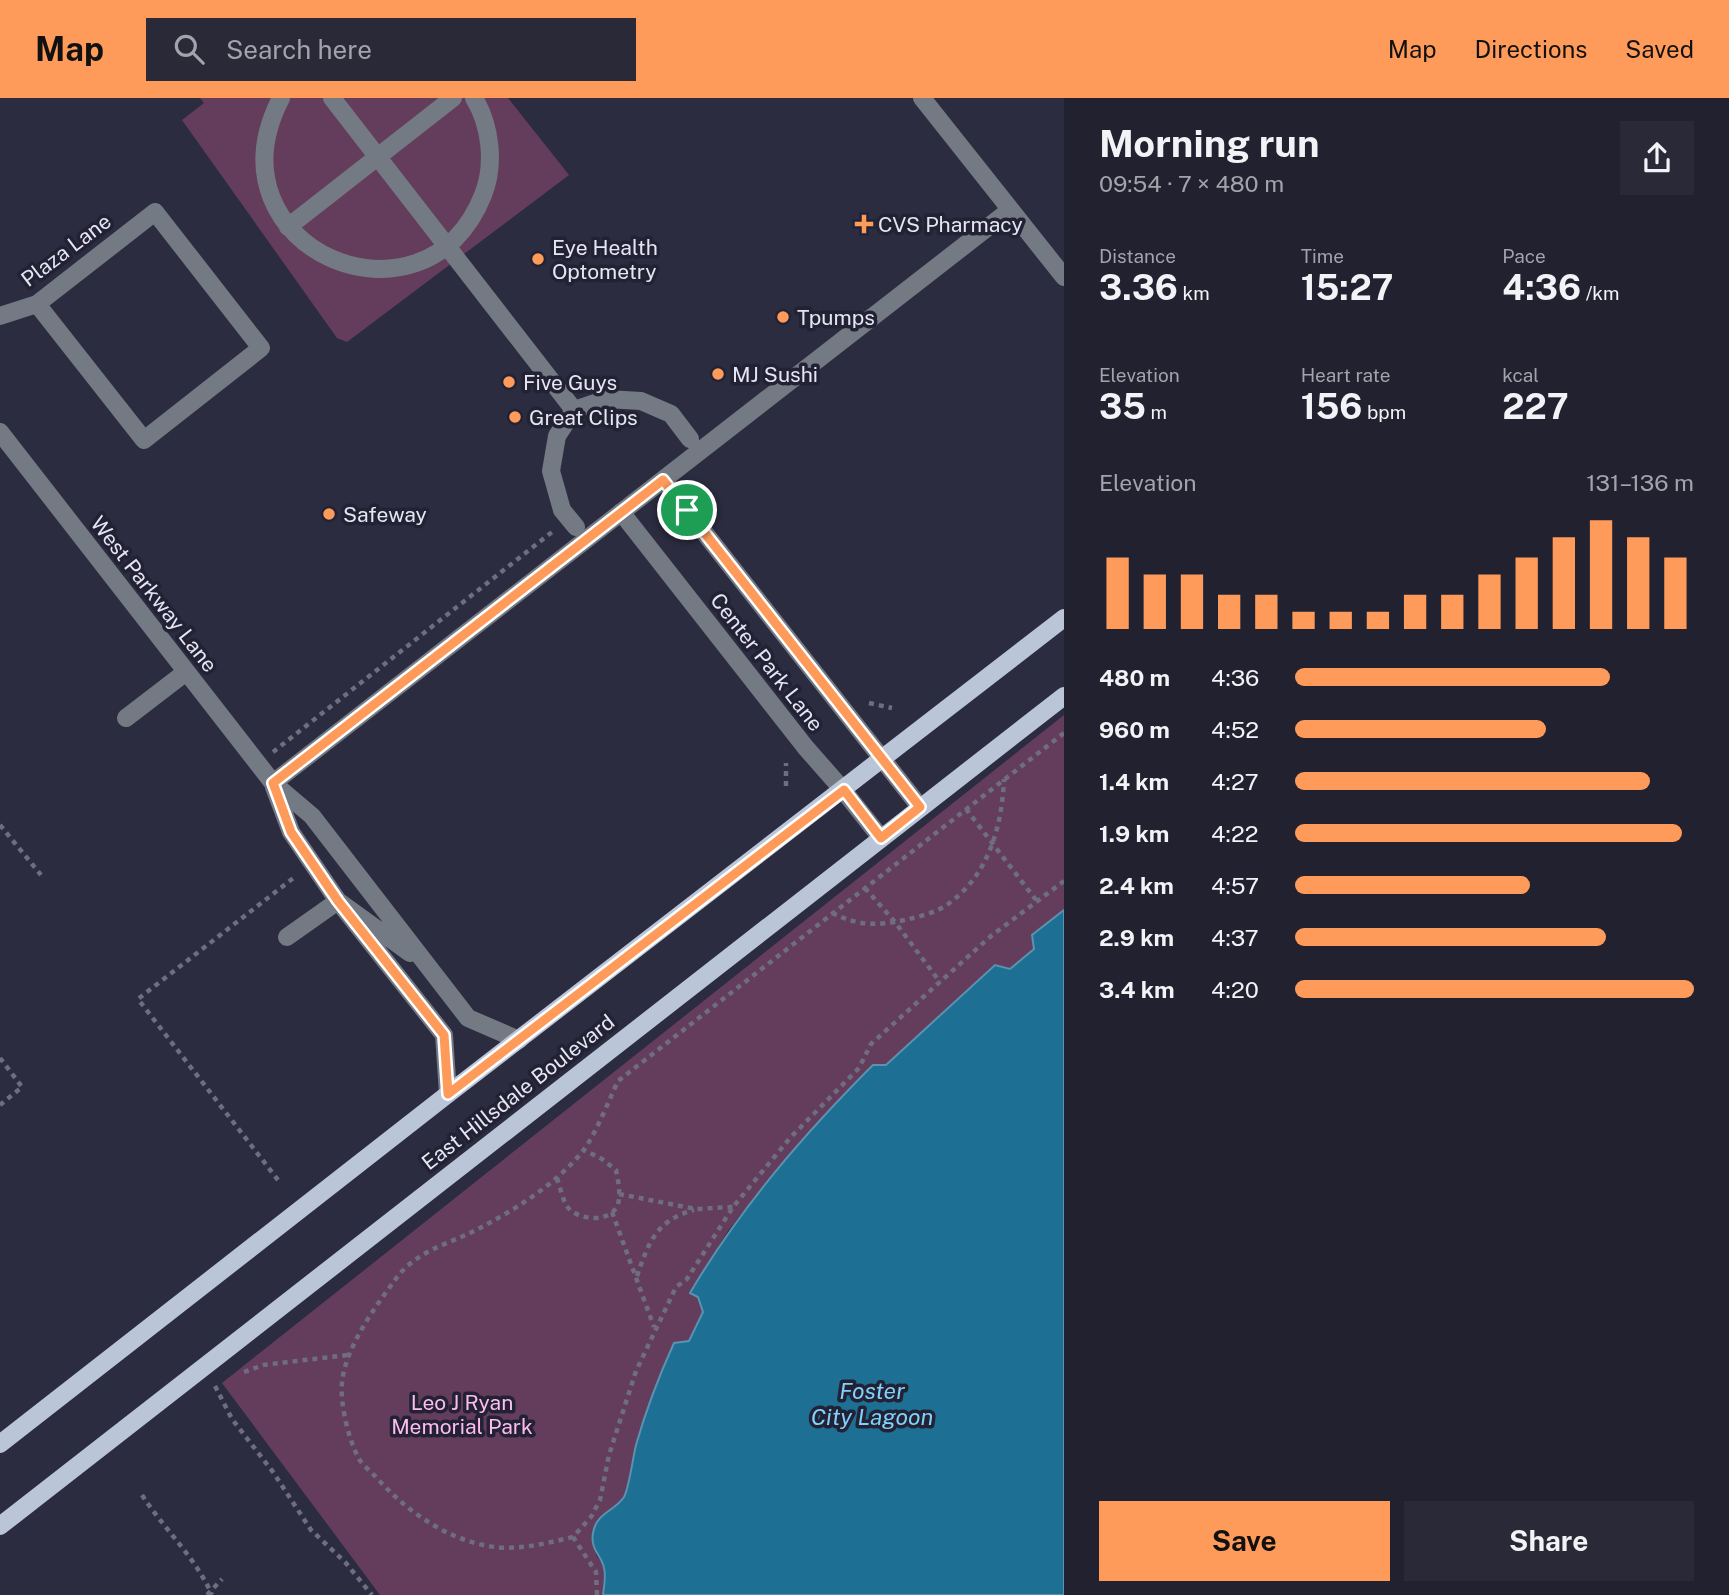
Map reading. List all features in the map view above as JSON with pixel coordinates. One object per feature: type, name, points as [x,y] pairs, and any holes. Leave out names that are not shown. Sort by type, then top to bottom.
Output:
[{"type":"main road","name":"East Hillsdale Boulevard","points":[[0,1444],[1064,618]]},
{"type":"main road","name":"East Hillsdale Boulevard","points":[[0,1526],[1064,696]]},
{"type":"street","points":[[281,98],[270,120],[264,152],[267,184],[278,212],[299,238],[324,257],[354,267],[387,269],[416,263],[447,246],[477,211],[487,186],[491,157],[487,129],[474,98]]},
{"type":"street","points":[[332,98],[574,410]]},
{"type":"street","points":[[288,227],[453,98]]},
{"type":"street","points":[[922,98],[1064,277]]},
{"type":"street","points":[[273,783],[1010,210]]},
{"type":"street","name":"Plaza Lane","points":[[0,316],[37,304],[155,212],[261,348],[144,440],[37,304]]},
{"type":"street","points":[[572,523],[562,510],[551,471],[557,436],[574,410],[607,399],[641,401],[671,414],[690,439]]},
{"type":"street","name":"West Parkway Lane","points":[[0,432],[273,783],[312,816],[468,1018],[519,1040]]},
{"type":"street","name":"Center Park Lane","points":[[663,480],[920,807]]},
{"type":"street","name":"Center Park Lane","points":[[621,512],[806,748],[844,790],[881,838]]},
{"type":"street","points":[[126,718],[186,672]]},
{"type":"street","name":"West Parkway Lane","points":[[273,783],[291,832],[338,901],[444,1035],[448,1094]]},
{"type":"street","points":[[287,937],[338,901],[426,964]]},
{"type":"path","points":[[277,748],[572,523]]},
{"type":"path","points":[[869,703],[892,708]]},
{"type":"path","points":[[1064,733],[618,1081],[584,1150],[557,1178],[479,1229],[428,1250],[397,1277],[348,1355],[342,1384],[347,1427],[357,1457],[410,1510],[452,1535],[496,1548],[545,1544],[573,1537],[591,1517],[600,1500],[609,1455],[636,1371],[655,1328],[676,1287],[687,1279],[733,1207],[790,1138],[859,1068],[871,1044],[991,936],[1064,881]]},
{"type":"path","points":[[786,763],[786,786]]},
{"type":"path","points":[[832,913],[854,923],[870,925],[921,916],[945,906],[965,889],[984,864],[1001,820],[1004,779]]},
{"type":"path","points":[[966,809],[1037,900]]},
{"type":"path","points":[[0,825],[41,875]]},
{"type":"path","points":[[278,1180],[138,999],[297,876]]},
{"type":"path","points":[[865,888],[895,922],[940,982]]},
{"type":"path","points":[[0,1058],[22,1087],[0,1105]]},
{"type":"path","points":[[557,1178],[567,1206],[581,1217],[600,1217],[612,1212],[617,1206],[619,1194],[616,1170],[584,1150]]},
{"type":"path","points":[[619,1194],[696,1209],[733,1207]]},
{"type":"path","points":[[637,1276],[647,1246],[663,1225],[677,1215],[696,1209]]},
{"type":"path","points":[[612,1212],[655,1328]]},
{"type":"path","points":[[244,1372],[263,1365],[348,1355]]},
{"type":"path","points":[[215,1386],[232,1419],[273,1472],[311,1530],[345,1562],[372,1595]]},
{"type":"path","points":[[142,1495],[202,1575],[210,1593],[222,1579]]},
{"type":"path","points":[[573,1537],[596,1572],[597,1595]]},
{"type":"green space","points":[[200,98],[508,98],[569,175],[347,342],[337,338],[182,120],[204,103]]},
{"type":"green space","name":"Leo J Ryan Memorial Park","points":[[1064,715],[1064,910],[1032,935],[1035,949],[1010,969],[995,965],[886,1065],[873,1065],[767,1181],[728,1231],[690,1293],[698,1297],[703,1312],[689,1341],[674,1343],[648,1407],[624,1498],[598,1521],[596,1555],[604,1566],[603,1595],[380,1595],[222,1383]]},
{"type":"water","name":"Foster City Lagoon","points":[[1064,910],[1064,1595],[603,1595],[605,1571],[593,1544],[595,1526],[624,1497],[640,1432],[668,1355],[674,1343],[689,1341],[703,1312],[698,1297],[690,1293],[709,1262],[774,1173],[873,1065],[886,1065],[995,965],[1010,969],[1034,949],[1032,935]]},
{"type":"place","name":"CVS Pharmacy","points":[[864,224]]},
{"type":"place","name":"Eye Health Optometry","points":[[538,259]]},
{"type":"place","name":"Tpumps","points":[[783,317]]},
{"type":"place","name":"MJ Sushi","points":[[718,374]]},
{"type":"place","name":"Five Guys","points":[[509,382]]},
{"type":"place","name":"Great Clips","points":[[515,417]]},
{"type":"place","name":"Safeway","points":[[329,514]]},
{"type":"route","points":[[663,480],[687,510],[920,807],[881,838],[844,790],[448,1094],[444,1035],[338,901],[291,832],[273,783],[663,480]]}]
